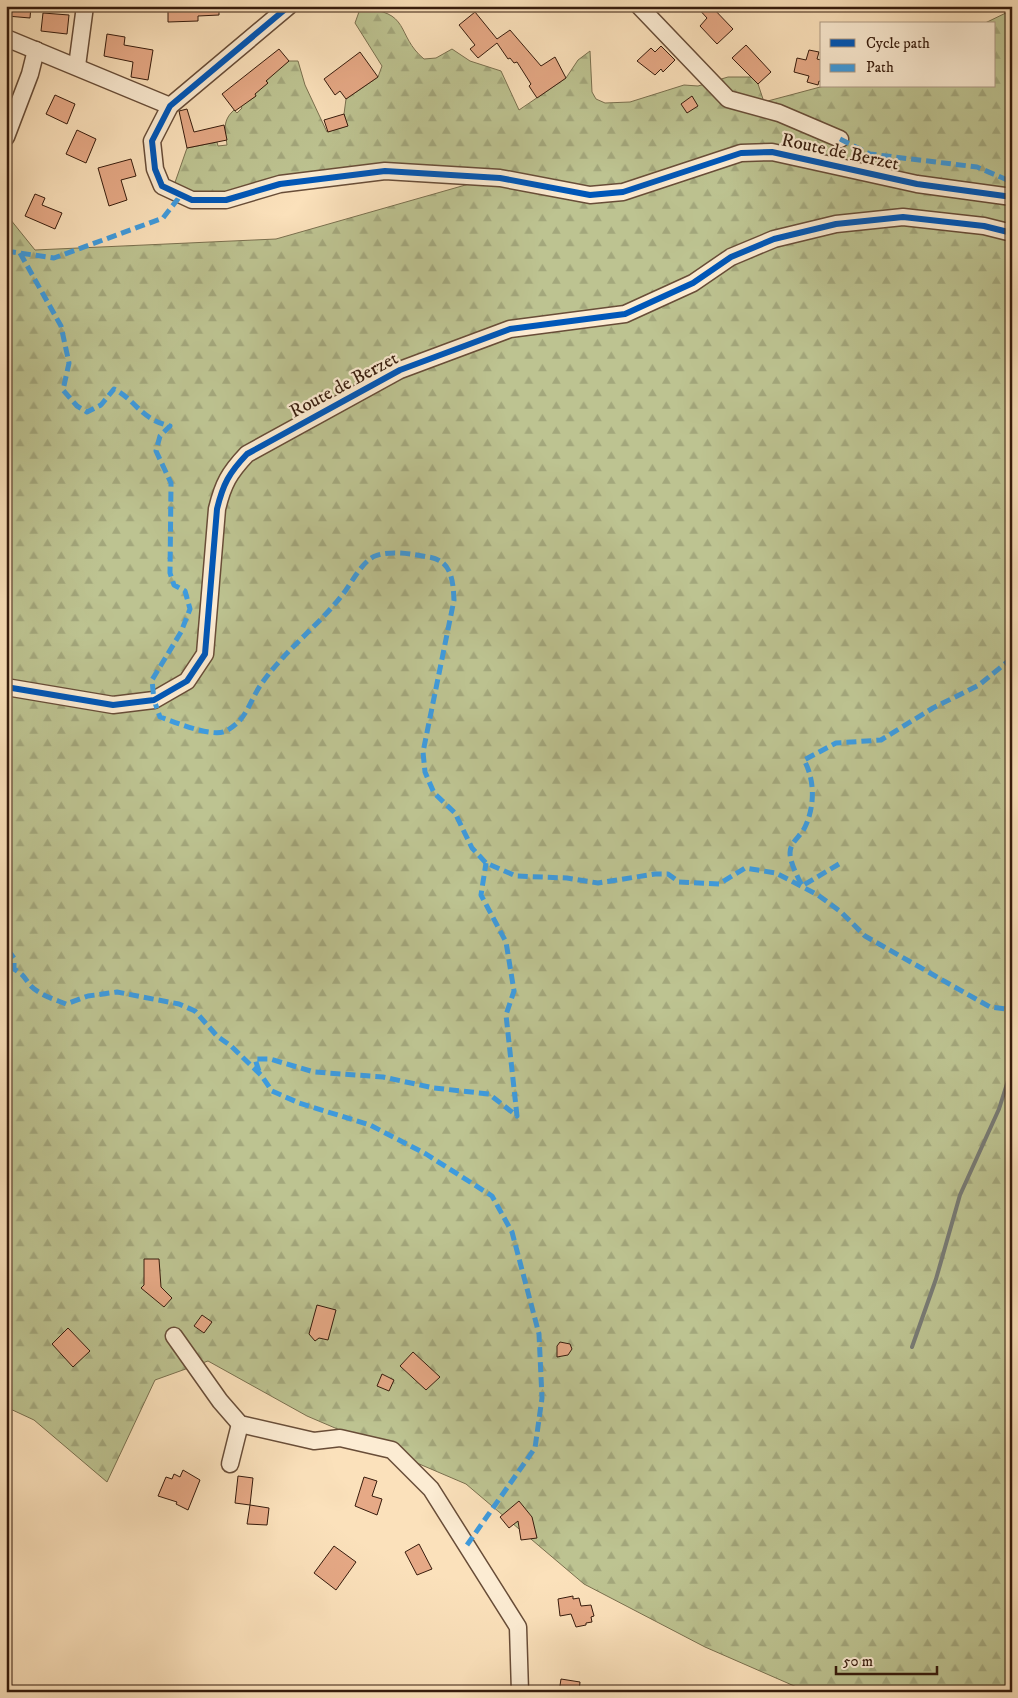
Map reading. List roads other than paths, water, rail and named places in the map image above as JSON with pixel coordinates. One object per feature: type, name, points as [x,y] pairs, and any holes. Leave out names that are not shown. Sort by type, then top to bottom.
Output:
[{"type":"street","points":[[78,66],[85,6]]},
{"type":"street","points":[[6,38],[78,66],[170,106],[289,6]]},
{"type":"street","points":[[639,6],[728,99],[779,113],[840,139]]},
{"type":"street","points":[[6,137],[30,74],[36,50]]},
{"type":"street","name":"Route de Berzet","points":[[170,106],[152,141],[155,169],[162,186],[192,200],[226,200],[280,184],[385,171],[500,178],[590,195],[622,192],[741,153],[772,152],[917,184],[1012,197]]},
{"type":"street","name":"Route de Berzet","points":[[6,687],[113,705],[154,700],[187,681],[205,654],[217,509],[222,486],[232,470],[247,454],[400,370],[510,329],[625,314],[693,283],[732,257],[774,239],[836,224],[904,217],[984,226],[1012,234]]},
{"type":"street","points":[[174,1336],[220,1401],[240,1424],[314,1440],[340,1438],[392,1450],[431,1489],[518,1627],[520,1692]]},
{"type":"street","points":[[230,1464],[240,1424]]},
{"type":"waterway","points":[[912,1347],[936,1279],[960,1195],[999,1109],[1012,1068]]}]
